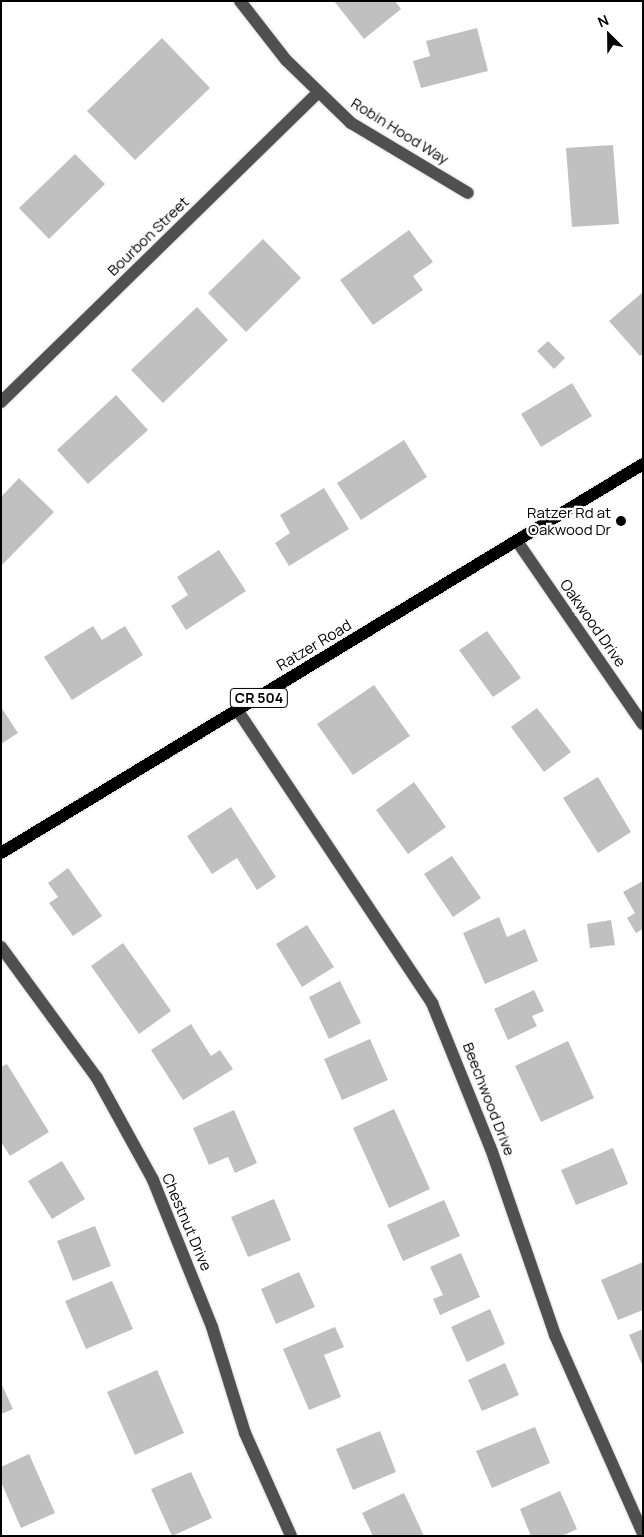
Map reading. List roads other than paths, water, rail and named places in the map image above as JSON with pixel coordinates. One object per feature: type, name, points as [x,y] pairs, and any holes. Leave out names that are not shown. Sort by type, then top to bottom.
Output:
[{"type":"main road","name":"Ratzer Road","points":[[1,853],[643,464]]},
{"type":"street","name":"Robin Hood Way","points":[[240,1],[317,94],[351,123],[468,193]]},
{"type":"street","name":"Bourbon Street","points":[[1,402],[317,94]]},
{"type":"street","name":"Oakwood Drive","points":[[517,541],[643,724]]},
{"type":"street","name":"Beechwood Drive","points":[[238,711],[432,1003],[492,1149],[555,1335],[643,1534]]},
{"type":"street","name":"Chestnut Drive","points":[[1,947],[97,1078],[153,1180],[212,1327],[245,1433],[291,1536]]},
{"type":"place","name":"Ratzer Rd at Oakwood Dr","points":[[621,521]]}]
